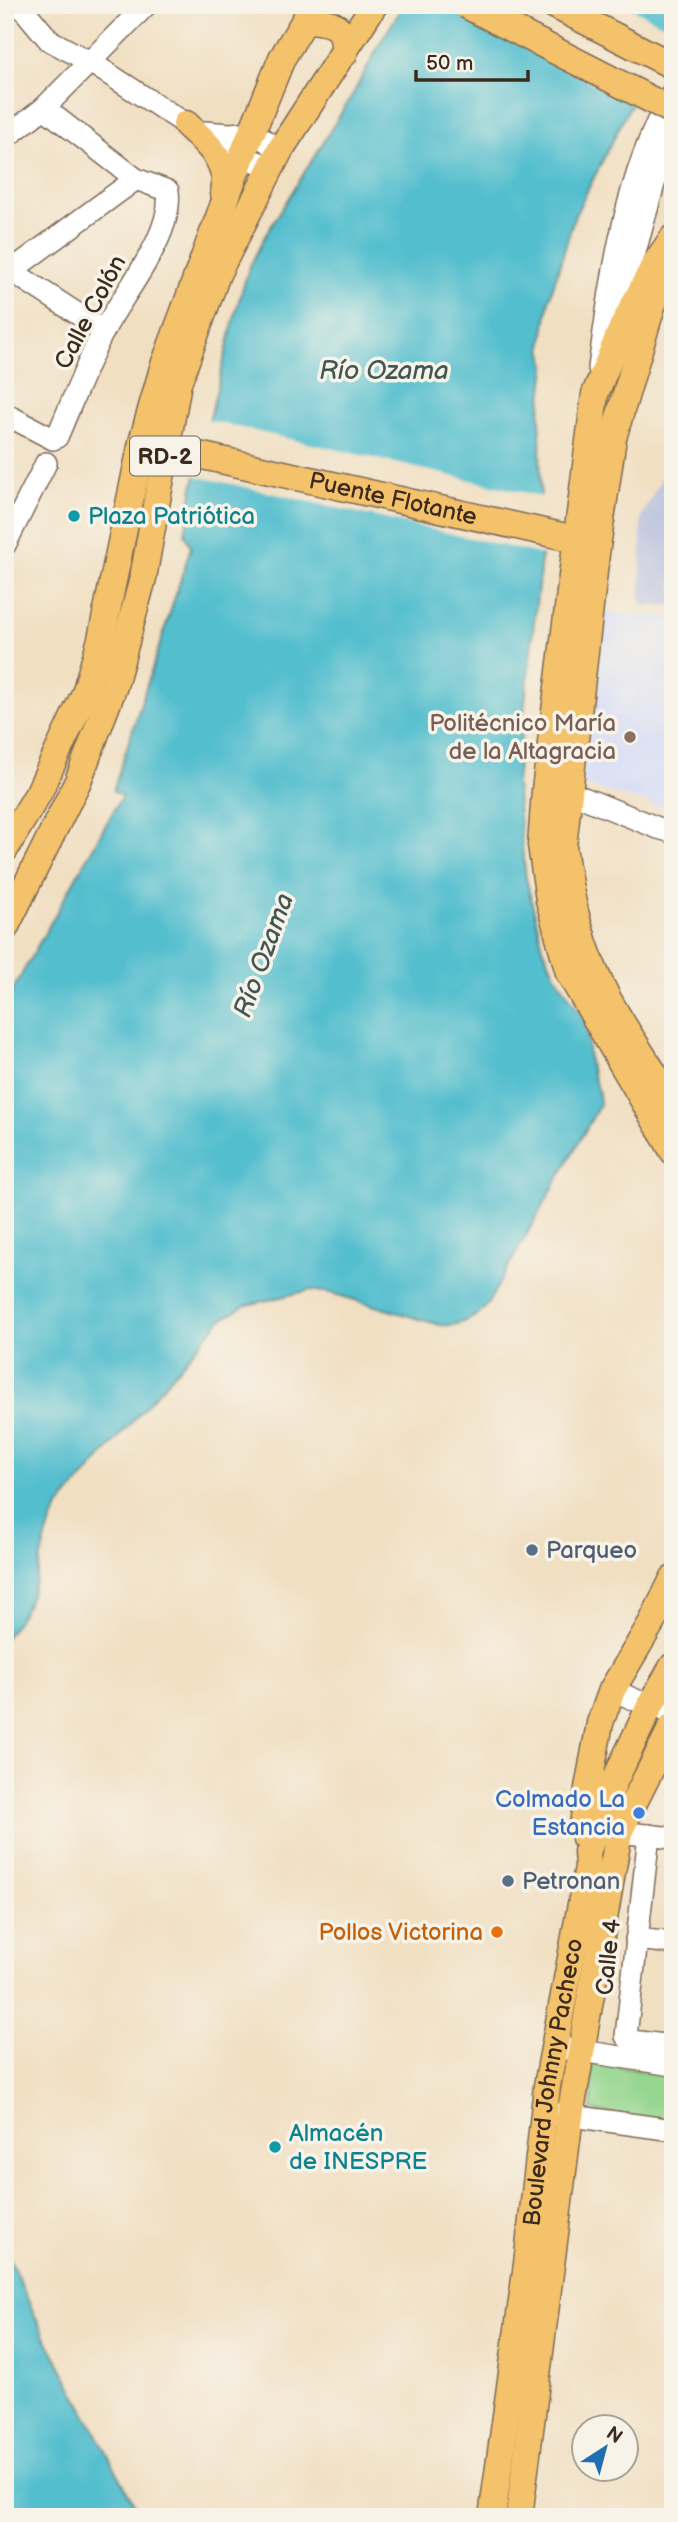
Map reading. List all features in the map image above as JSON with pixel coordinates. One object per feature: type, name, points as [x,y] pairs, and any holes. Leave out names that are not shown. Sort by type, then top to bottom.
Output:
[{"type":"main road","name":"RD-2","points":[[5,928],[78,781],[114,686],[142,578],[178,383],[217,274],[275,158],[374,5]]},
{"type":"main road","points":[[466,5],[673,111]]},
{"type":"main road","points":[[554,5],[673,66]]},
{"type":"main road","name":"RD-2","points":[[5,849],[39,792],[67,737],[85,693],[165,447],[167,354],[282,58],[310,12]]},
{"type":"main road","points":[[310,12],[340,29],[344,37],[344,54]]},
{"type":"main road","points":[[194,128],[217,153],[224,169],[226,187],[222,209]]},
{"type":"main road","points":[[673,238],[653,263],[622,328],[596,394],[588,542],[563,846],[576,923],[591,964],[608,1000],[673,1105]]},
{"type":"main road","points":[[653,263],[652,306],[613,438],[588,542],[545,790],[541,845],[549,900],[569,973],[673,1151]]},
{"type":"main road","name":"Puente Flotante","points":[[165,447],[588,542]]},
{"type":"main road","points":[[587,1852],[583,1825],[600,1723],[612,1690],[652,1622],[673,1579]]},
{"type":"main road","points":[[652,1622],[673,1603]]},
{"type":"main road","name":"Boulevard Johnny Pacheco","points":[[492,2517],[527,2264],[568,2049],[588,1867],[587,1852],[613,1784],[661,1709],[673,1666]]},
{"type":"main road","name":"Boulevard Johnny Pacheco","points":[[568,2049],[619,1832],[673,1725]]},
{"type":"main road","name":"Boulevard Johnny Pacheco","points":[[519,2517],[557,2114]]},
{"type":"street","points":[[20,5],[49,40],[90,62],[194,128],[230,134],[275,158]]},
{"type":"street","points":[[5,138],[44,108],[145,5]]},
{"type":"street","points":[[596,394],[611,278],[622,220],[656,122],[673,91]]},
{"type":"street","name":"Calle Colón","points":[[5,414],[53,439],[57,437],[104,331],[150,255],[168,201],[44,108]]},
{"type":"street","points":[[653,263],[654,184],[673,132]]},
{"type":"street","points":[[104,331],[8,269],[136,179]]},
{"type":"street","points":[[613,438],[622,328]]},
{"type":"street","points":[[5,545],[46,463]]},
{"type":"street","points":[[569,792],[673,832]]},
{"type":"street","points":[[612,1690],[661,1709]]},
{"type":"street","points":[[619,1832],[673,1838]]},
{"type":"street","name":"Calle 4","points":[[649,1835],[626,2036],[631,2041],[673,2046]]},
{"type":"street","points":[[636,1939],[673,1943]]},
{"type":"street","points":[[568,2049],[673,2064]]},
{"type":"street","points":[[557,2114],[673,2130]]},
{"type":"shaded area","points":[[673,457],[673,605],[641,606],[641,517]]},
{"type":"shaded area","name":"Politécnico María de la Altagracia","points":[[605,613],[673,616],[673,810],[583,785],[592,689]]},
{"type":"green space","points":[[592,2063],[673,2075],[673,2124],[591,2111]]},
{"type":"water","name":"Río Ozama","points":[[404,5],[673,5],[673,38],[628,110],[575,215],[549,300],[542,347],[546,368],[540,413],[541,560],[516,783],[526,878],[543,948],[554,973],[584,1019],[589,1063],[600,1104],[487,1305],[472,1318],[453,1325],[440,1325],[331,1293],[310,1290],[244,1306],[220,1320],[59,1506],[46,1536],[29,1599],[5,1638],[5,1004],[122,796],[113,791],[191,547],[185,534],[193,487],[249,268],[265,236],[353,94]]},
{"type":"water","points":[[5,2249],[38,2323],[141,2517],[5,2517]]},
{"type":"pier","points":[[444,5],[626,5],[673,30],[673,45],[635,105]]},
{"type":"pier","points":[[206,420],[544,497],[544,555],[192,475]]},
{"type":"ferry route","points":[[5,1231],[5,1250]]},
{"type":"place","name":"Plaza Patriótica","points":[[74,516]]},
{"type":"place","name":"Politécnico María de la Altagracia","points":[[630,737]]},
{"type":"place","name":"Parqueo","points":[[532,1550]]},
{"type":"place","name":"Colmado La Estancia","points":[[639,1813]]},
{"type":"place","name":"Petronan","points":[[508,1881]]},
{"type":"place","name":"Pollos Victorina","points":[[497,1932]]},
{"type":"place","name":"Almacén de INESPRE","points":[[275,2147]]}]
